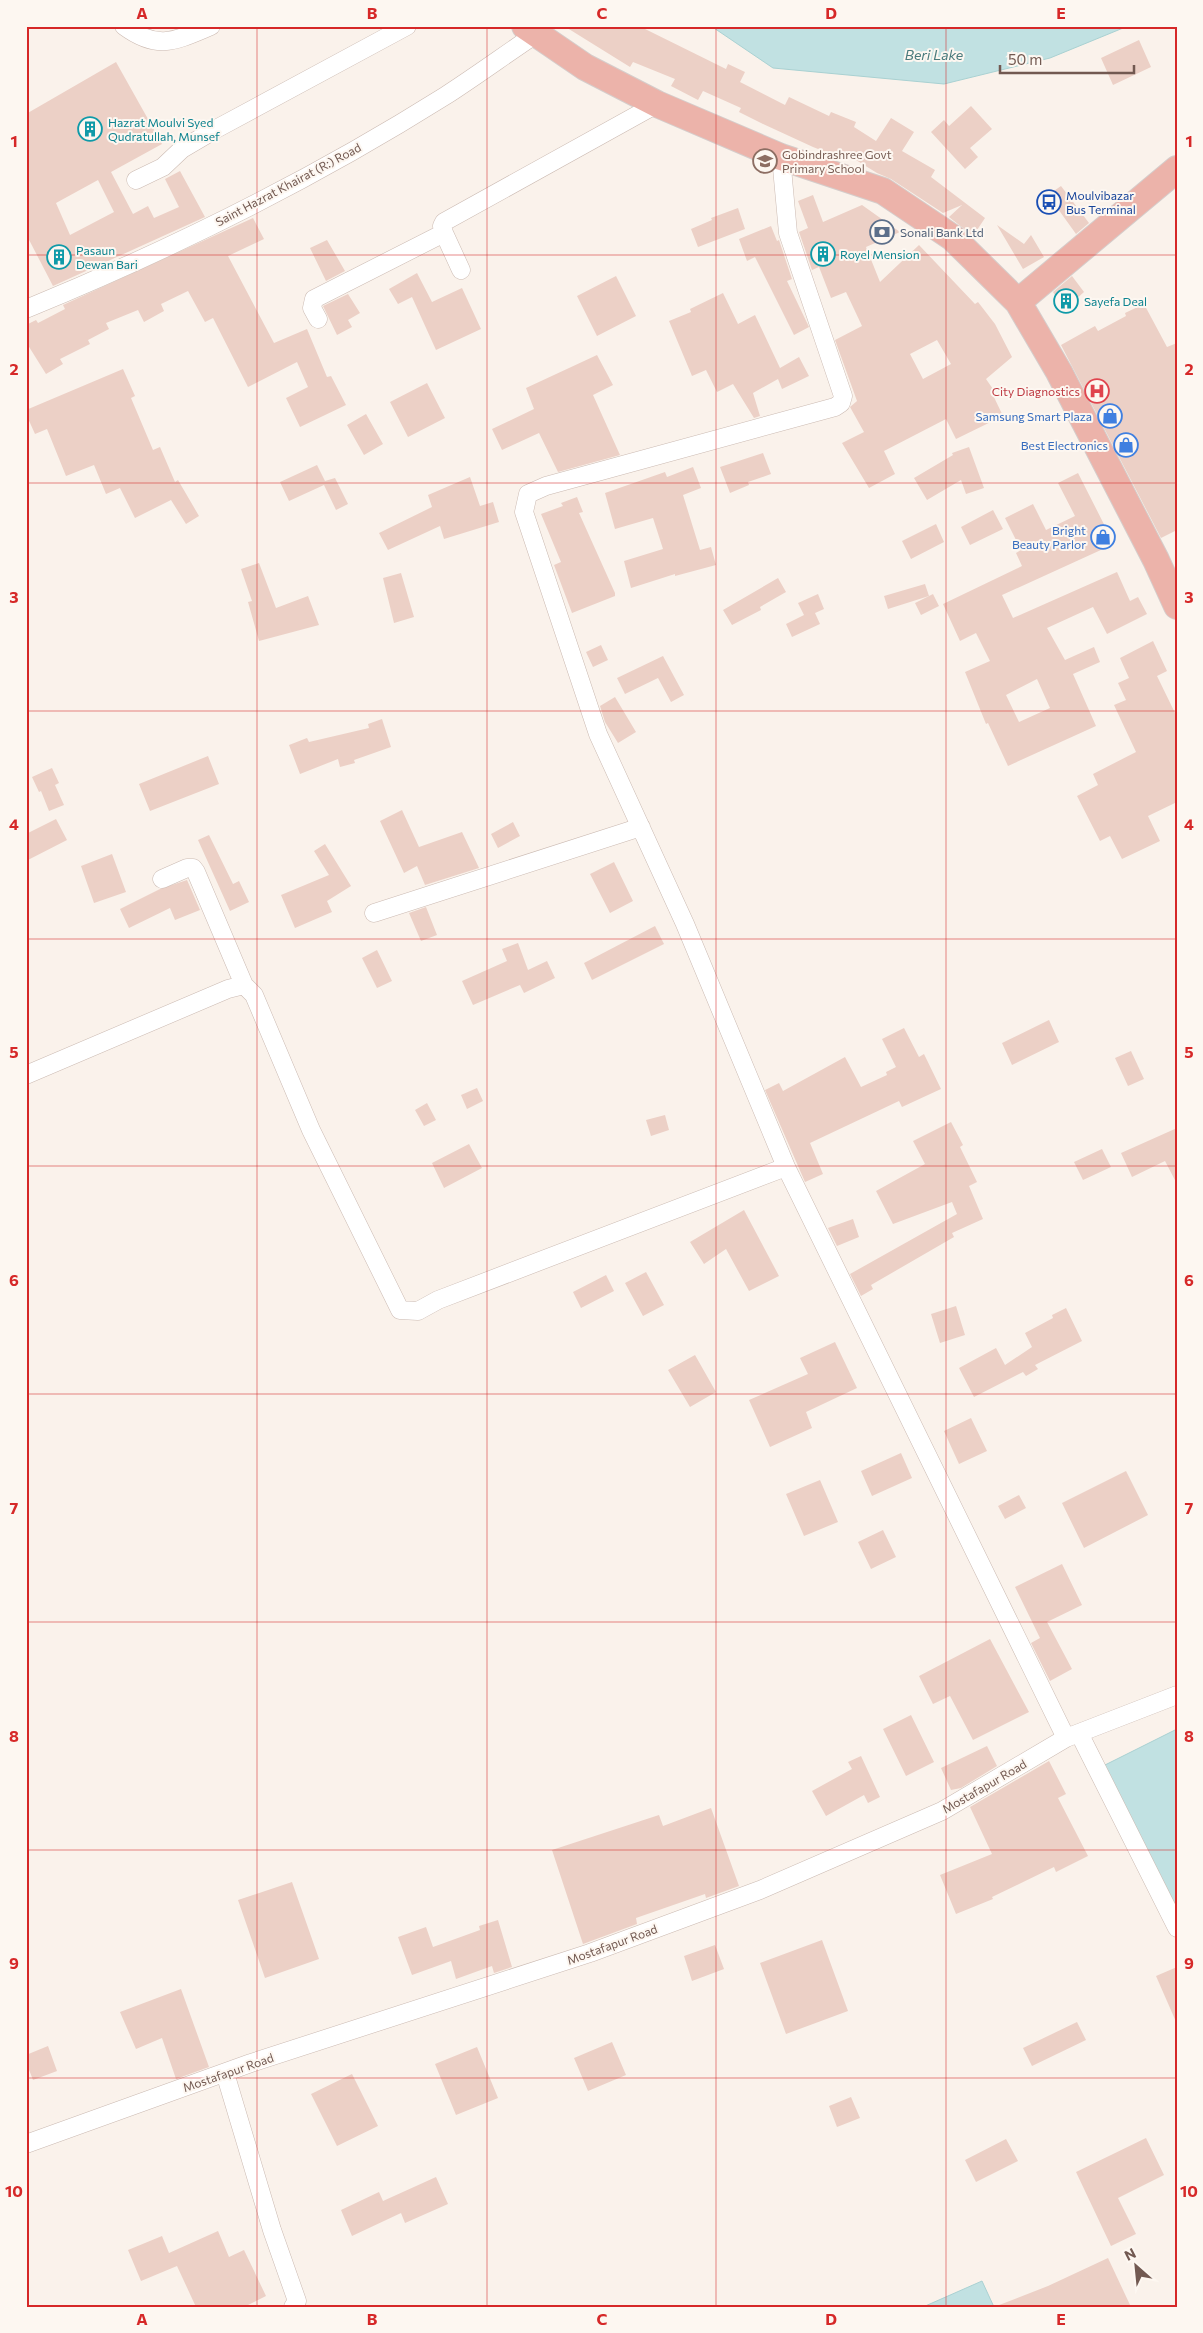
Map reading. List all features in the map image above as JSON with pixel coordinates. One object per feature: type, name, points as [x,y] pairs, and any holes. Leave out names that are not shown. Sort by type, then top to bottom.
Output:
[{"type":"highway","points":[[530,30],[584,67],[657,104],[781,157],[882,191],[953,238],[1018,302],[1060,372],[1156,560],[1177,606]]},
{"type":"highway","points":[[1018,302],[1177,169]]},
{"type":"street","points":[[124,26],[146,40],[161,42],[178,40],[211,26]]},
{"type":"street","points":[[136,180],[163,168],[182,148],[407,26]]},
{"type":"street","name":"Saint Hazrat Khairat (R:) Road","points":[[26,309],[201,230],[321,168],[445,96],[530,30]]},
{"type":"street","points":[[461,270],[444,233],[442,226],[444,222],[657,104]]},
{"type":"street","points":[[781,157],[788,233],[843,396],[841,403],[835,407],[546,486],[528,494],[524,512],[598,734],[685,924],[786,1167],[1073,1735],[1177,1928]]},
{"type":"street","points":[[318,319],[312,308],[314,299],[444,233]]},
{"type":"street","points":[[374,913],[641,827]]},
{"type":"street","points":[[162,879],[187,868],[193,868],[196,872],[244,986],[254,995],[311,1130],[400,1310],[418,1311],[438,1300],[786,1167]]},
{"type":"street","points":[[26,1075],[228,989],[244,986]]},
{"type":"street","name":"Mostafapur Road","points":[[26,2144],[225,2073],[590,1953],[760,1890],[942,1811],[1073,1735],[1177,1695]]},
{"type":"street","points":[[225,2073],[272,2230],[297,2301],[293,2307]]},
{"type":"water","name":"Beri Lake","points":[[711,26],[1128,26],[1050,58],[944,84],[773,68]]},
{"type":"water","points":[[1177,1729],[1177,1914],[1103,1766]]},
{"type":"water","points":[[982,2281],[994,2307],[923,2307]]},
{"type":"building","points":[[564,26],[639,26],[726,69],[728,64],[745,72],[740,82],[785,105],[789,97],[829,116],[831,112],[856,122],[854,127],[876,141],[891,118],[914,132],[902,151],[935,170],[931,177],[985,218],[973,236],[949,217],[962,205],[943,213],[891,179],[877,173],[843,152],[841,158],[813,147],[739,112],[741,108],[703,91],[698,100],[671,86],[675,79],[633,62],[630,67]]},
{"type":"building","points":[[1139,40],[1151,67],[1113,85],[1101,58]]},
{"type":"building","points":[[116,62],[162,144],[111,172],[133,214],[148,206],[154,218],[179,207],[165,179],[180,171],[205,217],[53,286],[26,234],[26,114]],"holes":[[[98,180],[114,212],[70,235],[56,203]]]},
{"type":"building","points":[[971,106],[992,129],[970,148],[978,157],[965,169],[931,132],[944,120],[949,126]]},
{"type":"building","points":[[1061,186],[1089,223],[1076,234],[1048,195]]},
{"type":"building","points":[[813,195],[823,222],[862,205],[900,232],[866,247],[880,282],[919,245],[975,304],[978,302],[995,324],[1012,357],[986,379],[995,392],[992,393],[1003,416],[956,439],[946,419],[884,451],[895,474],[869,488],[842,443],[864,432],[850,407],[857,401],[835,340],[862,326],[846,292],[831,298],[819,267],[812,270],[799,232],[808,228],[798,201]],"holes":[[[937,340],[951,364],[923,379],[910,354]]]},
{"type":"building","points":[[738,208],[745,229],[698,247],[691,229],[712,220],[711,218]]},
{"type":"building","points":[[253,218],[264,239],[228,256],[274,343],[307,329],[327,377],[331,376],[346,405],[300,427],[286,398],[308,387],[297,362],[248,387],[213,318],[205,322],[188,291],[161,304],[164,311],[144,322],[138,310],[106,323],[109,329],[88,340],[90,344],[60,359],[63,364],[46,374],[26,342],[26,325],[36,320],[38,323],[65,309],[63,305]]},
{"type":"building","points":[[997,225],[1024,244],[1031,235],[1044,257],[1023,269]]},
{"type":"building","points":[[771,226],[777,241],[779,240],[792,279],[787,281],[809,327],[794,335],[755,257],[747,261],[739,239]]},
{"type":"building","points":[[327,240],[345,271],[326,281],[310,248]]},
{"type":"building","points":[[417,273],[432,302],[462,288],[481,329],[436,350],[412,297],[398,304],[389,289]]},
{"type":"building","points":[[616,276],[636,316],[597,336],[577,296]]},
{"type":"building","name":"Sayefa Deal","points":[[1072,276],[1084,292],[1064,310],[1053,292]]},
{"type":"building","points":[[723,293],[738,324],[755,315],[780,368],[799,357],[809,376],[782,389],[778,379],[753,393],[760,416],[754,418],[733,384],[717,392],[706,370],[692,376],[669,321],[691,312],[690,309]]},
{"type":"building","points":[[348,294],[360,313],[348,320],[352,327],[337,335],[323,306]]},
{"type":"building","points":[[1144,304],[1167,347],[1177,343],[1177,530],[1161,538],[1061,345],[1095,326],[1098,331],[1126,316],[1125,313]]},
{"type":"building","points":[[597,355],[613,385],[593,395],[620,455],[558,472],[539,433],[502,450],[492,429],[534,409],[526,388]]},
{"type":"building","points":[[123,369],[135,396],[131,398],[153,450],[160,447],[175,482],[178,480],[199,516],[186,524],[171,500],[135,518],[120,488],[106,494],[94,465],[66,476],[47,429],[35,434],[26,414],[26,410]]},
{"type":"building","points":[[427,383],[445,418],[408,437],[390,402]]},
{"type":"building","points":[[366,414],[383,444],[364,455],[347,425]]},
{"type":"building","points":[[969,447],[984,488],[966,494],[961,480],[927,500],[914,478],[953,455],[952,453]]},
{"type":"building","points":[[763,453],[771,474],[748,482],[749,485],[730,493],[720,467]]},
{"type":"building","points":[[317,465],[325,481],[335,478],[348,504],[336,510],[324,485],[289,501],[280,482]]},
{"type":"building","points":[[693,467],[701,488],[683,495],[700,550],[711,547],[716,565],[675,576],[675,574],[631,588],[624,561],[663,549],[653,518],[615,529],[605,493],[665,472],[667,477]]},
{"type":"building","points":[[1078,473],[1114,544],[1002,595],[1013,618],[1117,572],[1130,601],[1138,597],[1147,614],[1107,634],[1093,607],[1047,628],[1065,660],[1094,647],[1100,662],[1073,674],[1096,726],[1008,766],[988,723],[986,724],[965,672],[990,661],[976,633],[960,641],[943,604],[1022,566],[1016,553],[1021,550],[1005,518],[1033,504],[1046,530],[1075,516],[1058,483]],"holes":[[[1037,679],[1050,708],[1019,722],[1006,695]]]},
{"type":"building","points":[[470,477],[480,506],[493,502],[499,522],[444,539],[440,526],[388,550],[379,533],[432,507],[428,495]]},
{"type":"building","points":[[577,497],[583,512],[579,513],[615,596],[572,613],[554,565],[561,562],[541,514],[563,506],[561,503]]},
{"type":"building","points":[[993,510],[1003,529],[970,545],[961,527]]},
{"type":"building","points":[[936,524],[944,542],[911,559],[902,541]]},
{"type":"building","points":[[259,563],[276,608],[308,596],[319,625],[259,641],[248,602],[252,601],[241,569]]},
{"type":"building","points":[[401,573],[414,617],[394,623],[383,578]]},
{"type":"building","points":[[778,578],[786,592],[760,607],[761,610],[732,625],[723,610]]},
{"type":"building","points":[[925,584],[929,596],[888,609],[884,596]]},
{"type":"building","points":[[818,594],[824,609],[815,613],[820,624],[792,637],[786,624],[804,615],[798,603]]},
{"type":"building","points":[[933,594],[939,606],[921,615],[915,603]]},
{"type":"building","points":[[1153,641],[1167,671],[1157,676],[1177,717],[1177,802],[1148,816],[1160,841],[1122,859],[1110,836],[1100,841],[1077,796],[1098,785],[1093,774],[1136,752],[1114,705],[1126,700],[1118,683],[1129,678],[1120,658]]},
{"type":"building","points":[[601,645],[608,660],[593,667],[586,652]]},
{"type":"building","points":[[663,656],[684,695],[671,702],[658,678],[625,694],[617,678]]},
{"type":"building","points":[[615,697],[636,732],[618,743],[605,722],[600,706]]},
{"type":"building","points":[[382,719],[391,747],[354,760],[355,763],[340,767],[338,759],[300,774],[289,745],[307,738],[309,742],[369,728],[368,724]]},
{"type":"building","points":[[208,756],[219,784],[150,811],[139,784]]},
{"type":"building","points":[[52,768],[59,783],[55,785],[64,805],[49,811],[41,791],[39,792],[32,777]]},
{"type":"building","points":[[402,810],[419,847],[462,832],[479,868],[425,885],[417,866],[404,873],[380,821]]},
{"type":"building","points":[[56,819],[67,840],[26,861],[26,834]]},
{"type":"building","points":[[513,822],[520,836],[498,848],[491,834]]},
{"type":"building","points":[[209,835],[233,884],[239,881],[249,902],[230,911],[198,840]]},
{"type":"building","points":[[325,844],[351,886],[327,901],[332,912],[295,928],[281,895],[329,875],[314,851]]},
{"type":"building","points":[[112,854],[126,892],[94,903],[81,866]]},
{"type":"building","points":[[614,862],[633,901],[610,913],[590,874]]},
{"type":"building","points":[[187,880],[200,910],[175,920],[170,908],[129,928],[120,909],[160,889]]},
{"type":"building","points":[[426,907],[437,935],[421,941],[409,913]]},
{"type":"building","points":[[655,926],[664,944],[592,980],[584,963]]},
{"type":"building","points":[[518,943],[528,970],[547,961],[555,978],[524,993],[520,985],[473,1005],[462,981],[507,961],[502,949]]},
{"type":"building","points":[[377,950],[392,981],[377,988],[362,958]]},
{"type":"building","points":[[1049,1020],[1059,1042],[1012,1065],[1002,1043]]},
{"type":"building","points":[[904,1028],[919,1057],[924,1054],[941,1089],[902,1107],[899,1101],[810,1143],[823,1174],[805,1182],[765,1090],[779,1083],[783,1091],[845,1057],[861,1087],[887,1075],[886,1072],[896,1067],[882,1039]]},
{"type":"building","points":[[1131,1051],[1144,1079],[1128,1086],[1115,1058]]},
{"type":"building","points":[[477,1088],[483,1101],[467,1109],[461,1095]]},
{"type":"building","points":[[427,1103],[436,1120],[424,1126],[415,1110]]},
{"type":"building","points":[[665,1115],[669,1130],[651,1136],[646,1120]]},
{"type":"building","points":[[951,1122],[963,1145],[960,1147],[977,1182],[969,1186],[983,1219],[952,1233],[954,1237],[871,1285],[873,1289],[861,1296],[850,1274],[957,1214],[952,1202],[893,1224],[876,1191],[925,1164],[913,1141]]},
{"type":"building","points":[[1177,1128],[1177,1184],[1165,1161],[1132,1177],[1121,1153]]},
{"type":"building","points":[[469,1144],[482,1168],[444,1188],[432,1163]]},
{"type":"building","points":[[1102,1149],[1111,1167],[1083,1180],[1074,1162]]},
{"type":"building","points":[[744,1210],[779,1276],[749,1291],[726,1249],[704,1264],[690,1242]]},
{"type":"building","points":[[853,1219],[859,1237],[837,1246],[828,1228]]},
{"type":"building","points":[[646,1272],[664,1305],[643,1316],[625,1283]]},
{"type":"building","points":[[606,1275],[614,1291],[581,1308],[573,1292]]},
{"type":"building","points":[[956,1306],[965,1335],[940,1343],[931,1314]]},
{"type":"building","points":[[1066,1308],[1082,1341],[1035,1365],[1038,1369],[1026,1376],[1023,1372],[974,1397],[959,1368],[996,1348],[1005,1365],[1032,1347],[1025,1333],[1053,1318],[1052,1315]]},
{"type":"building","points":[[835,1342],[857,1388],[806,1412],[812,1428],[770,1447],[749,1400],[808,1374],[800,1358]]},
{"type":"building","points":[[695,1355],[716,1392],[690,1407],[668,1370]]},
{"type":"building","points":[[971,1418],[987,1451],[959,1464],[944,1431]]},
{"type":"building","points":[[901,1453],[912,1478],[872,1496],[861,1471]]},
{"type":"building","points":[[1126,1471],[1148,1515],[1084,1548],[1062,1503]]},
{"type":"building","points":[[820,1480],[838,1522],[804,1536],[786,1494]]},
{"type":"building","points":[[1019,1495],[1026,1508],[1005,1519],[998,1506]]},
{"type":"building","points":[[883,1530],[896,1557],[871,1569],[858,1542]]},
{"type":"building","points":[[1062,1564],[1082,1605],[1047,1622],[1072,1669],[1050,1681],[1031,1643],[1040,1638],[1015,1587]]},
{"type":"building","points":[[990,1639],[1029,1712],[973,1740],[950,1696],[933,1704],[919,1676]]},
{"type":"building","points":[[911,1715],[934,1762],[906,1776],[883,1729]]},
{"type":"building","points":[[987,1746],[997,1766],[961,1788],[951,1790],[941,1768]]},
{"type":"building","points":[[861,1756],[880,1797],[868,1803],[864,1795],[826,1816],[812,1791],[852,1769],[848,1762]]},
{"type":"building","points":[[1049,1761],[1066,1794],[1058,1798],[1088,1856],[1056,1872],[1054,1867],[992,1897],[993,1899],[956,1914],[940,1875],[992,1854],[970,1807]]},
{"type":"building","points":[[711,1808],[739,1886],[706,1898],[705,1894],[636,1918],[637,1924],[583,1944],[552,1850],[659,1815],[663,1826]]},
{"type":"building","points":[[292,1882],[319,1959],[265,1978],[238,1900]]},
{"type":"building","points":[[498,1920],[512,1967],[494,1973],[492,1966],[456,1979],[451,1961],[412,1975],[398,1937],[426,1927],[433,1947],[480,1930],[479,1926]]},
{"type":"building","points":[[822,1940],[848,2011],[786,2034],[760,1963]]},
{"type":"building","points":[[715,1945],[724,1969],[692,1981],[684,1956]]},
{"type":"building","points":[[1177,1967],[1177,2024],[1156,1976]]},
{"type":"building","points":[[181,1989],[209,2067],[176,2079],[162,2038],[136,2049],[120,2012]]},
{"type":"building","points":[[1077,2022],[1086,2040],[1032,2066],[1023,2048]]},
{"type":"building","points":[[612,2042],[626,2075],[588,2091],[574,2058]]},
{"type":"building","points":[[48,2046],[57,2071],[33,2080],[26,2062],[26,2055]]},
{"type":"building","points":[[477,2047],[498,2098],[456,2115],[435,2064]]},
{"type":"building","points":[[352,2074],[378,2126],[337,2146],[311,2094]]},
{"type":"building","points":[[851,2097],[860,2118],[837,2127],[829,2106]]},
{"type":"building","points":[[1146,2138],[1164,2175],[1118,2198],[1136,2234],[1111,2246],[1076,2172]]},
{"type":"building","points":[[1006,2139],[1018,2161],[976,2182],[965,2160]]},
{"type":"building","points":[[436,2177],[448,2204],[405,2223],[401,2213],[352,2236],[341,2210],[379,2192],[383,2201]]},
{"type":"building","points":[[218,2231],[229,2257],[244,2250],[266,2296],[244,2307],[196,2307],[177,2266],[141,2281],[128,2250],[162,2236],[169,2253]]},
{"type":"building","points":[[1108,2258],[1131,2307],[994,2307],[1048,2286]]},
{"type":"place","name":"Hazrat Moulvi Syed Qudratullah, Munsef","points":[[90,129]]},
{"type":"place","name":"Gobindrashree Govt Primary School","points":[[765,161]]},
{"type":"place","name":"Moulvibazar Bus Terminal","points":[[1049,202]]},
{"type":"place","name":"Sonali Bank Ltd","points":[[882,232]]},
{"type":"place","name":"Royel Mension","points":[[823,254]]},
{"type":"place","name":"Pasaun Dewan Bari","points":[[59,257]]},
{"type":"place","name":"Sayefa Deal","points":[[1066,301]]},
{"type":"place","name":"City Diagnostics","points":[[1097,391]]},
{"type":"place","name":"Samsung Smart Plaza","points":[[1110,416]]},
{"type":"place","name":"Best Electronics","points":[[1126,445]]},
{"type":"place","name":"Bright Beauty Parlor","points":[[1103,537]]}]
